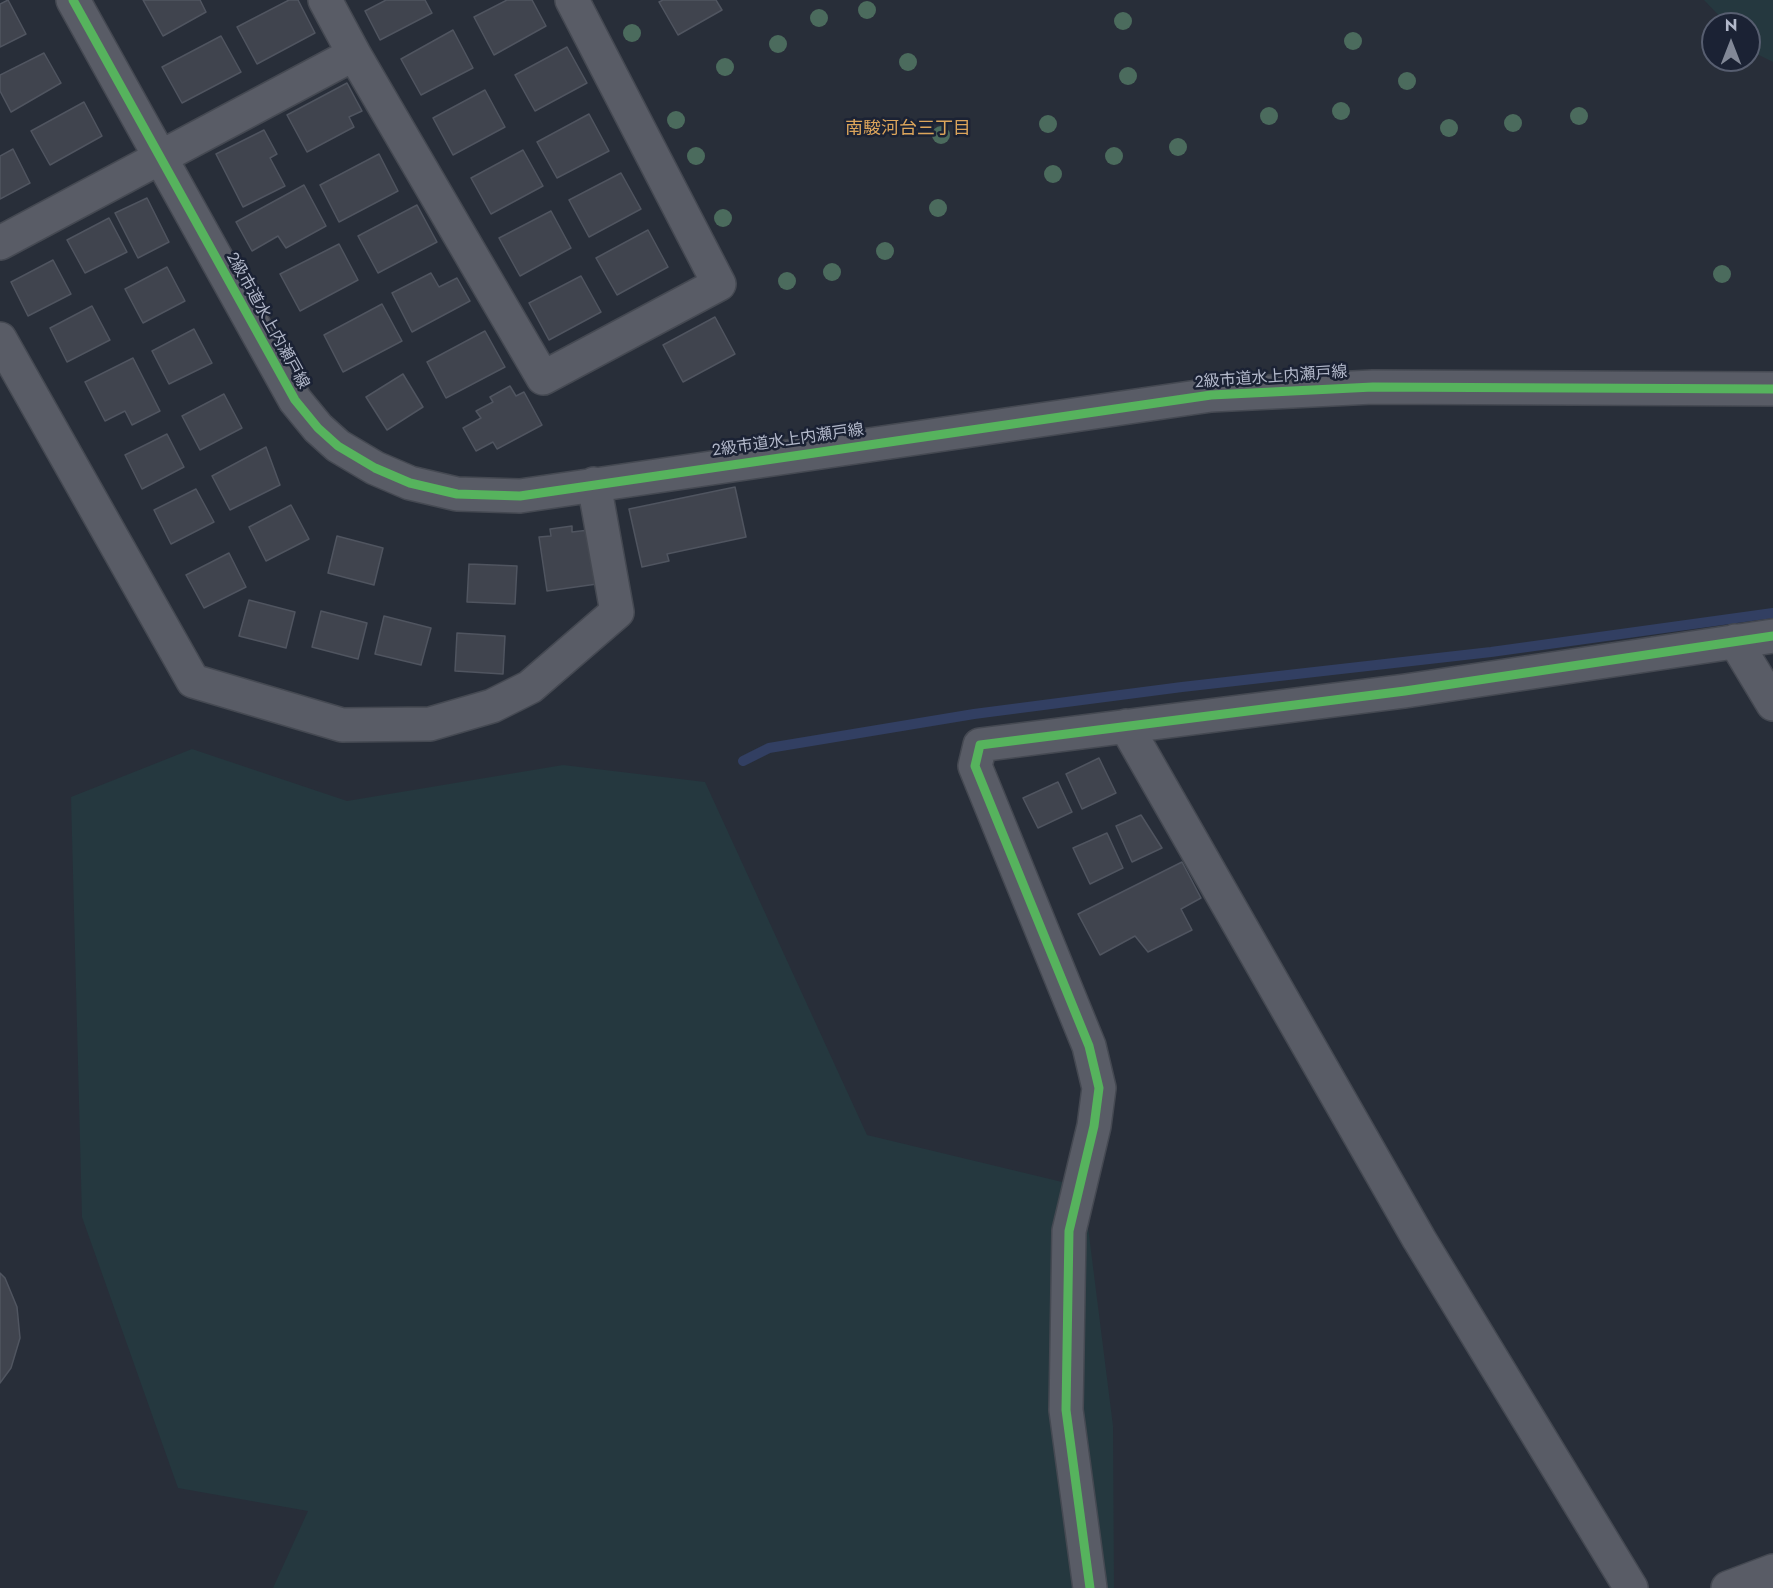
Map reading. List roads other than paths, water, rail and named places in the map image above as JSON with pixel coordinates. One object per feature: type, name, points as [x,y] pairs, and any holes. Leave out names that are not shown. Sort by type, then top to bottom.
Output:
[{"type":"street","name":"2級市道水上内瀬戸線","points":[[73,0],[291,393],[318,428],[338,446],[375,468],[410,483],[457,494],[520,496],[1211,395],[1373,387],[1773,389]]},
{"type":"street","points":[[324,0],[543,378],[719,284],[572,0]]},
{"type":"street","points":[[0,243],[354,54]]},
{"type":"street","points":[[0,339],[193,681],[342,725],[430,724],[492,706],[530,687],[617,612],[594,484]]},
{"type":"street","points":[[1090,1588],[1066,1410],[1069,1231],[1094,1126],[1100,1088],[1089,1046],[975,766],[980,745],[1405,691],[1773,636]]},
{"type":"street","points":[[1735,641],[1773,704]]},
{"type":"street","points":[[1126,726],[1419,1239],[1631,1588]]},
{"type":"street","points":[[1728,1588],[1773,1571]]},
{"type":"waterway","points":[[743,761],[769,748],[974,714],[1182,687],[1491,652],[1773,613]]},
{"type":"district","name":"南駿河台三丁目","points":[[908,130]]}]
